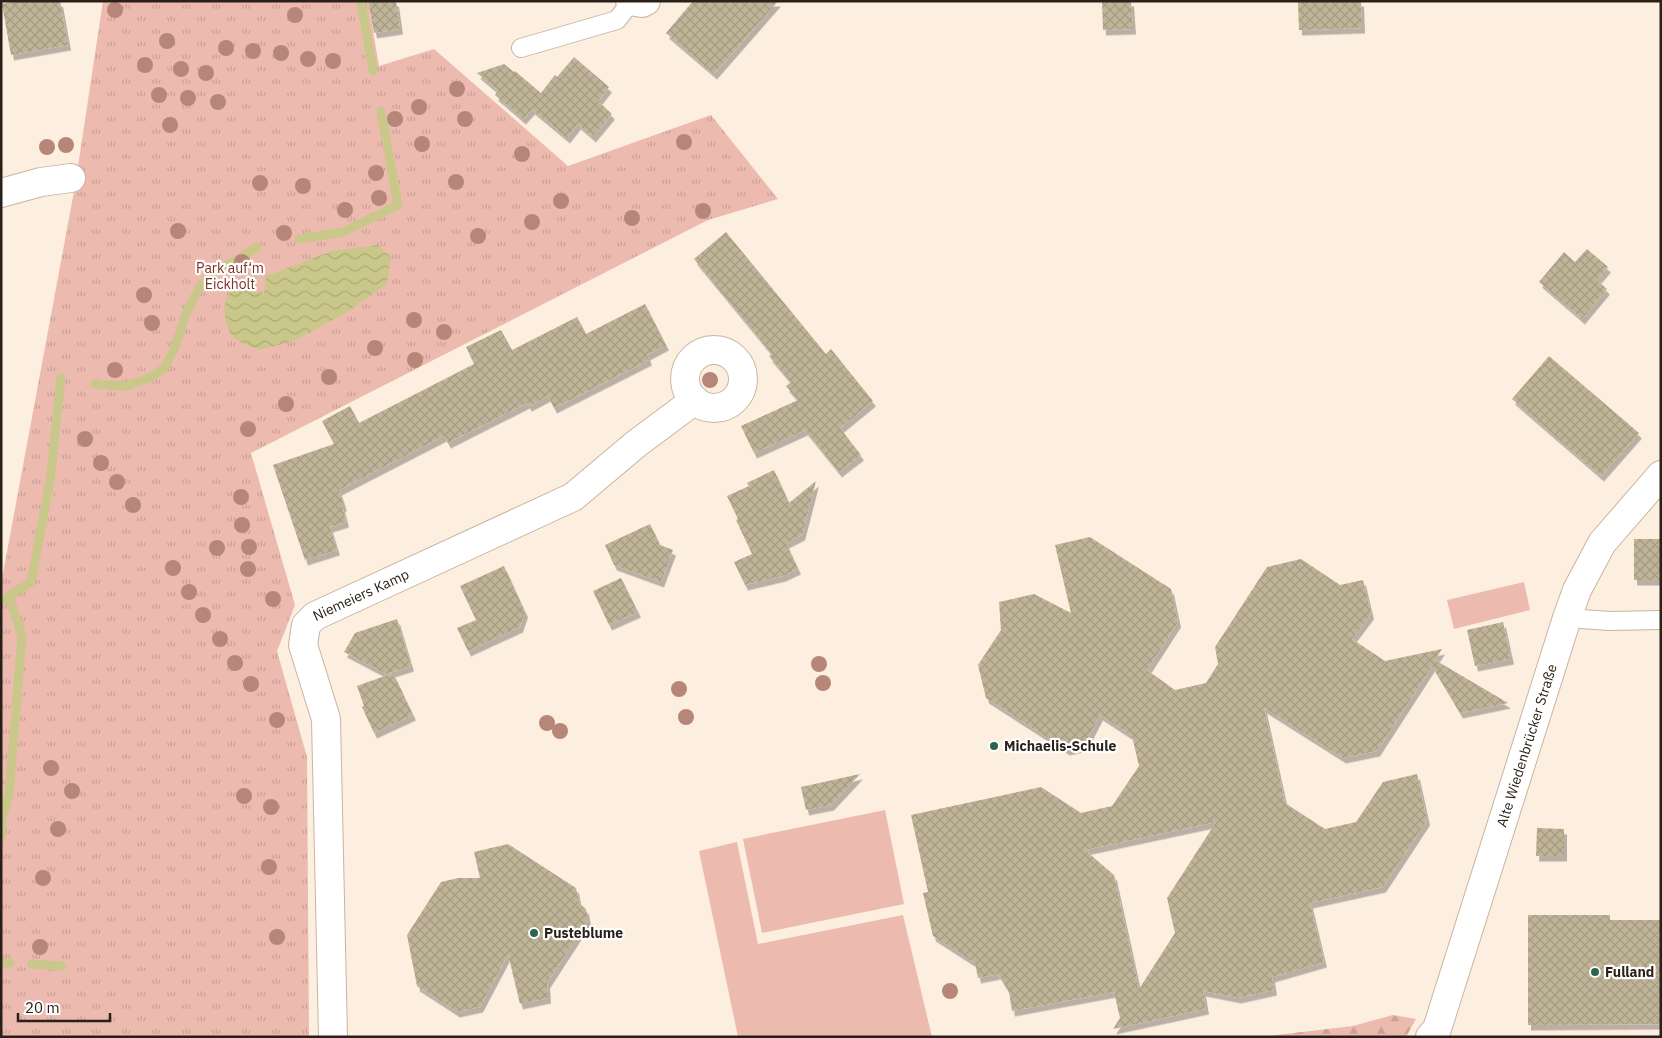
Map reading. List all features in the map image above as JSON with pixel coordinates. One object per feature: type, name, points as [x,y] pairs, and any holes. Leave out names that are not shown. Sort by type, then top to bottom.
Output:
[{"type":"street","points":[[1,193],[41,182],[71,178]]},
{"type":"street","name":"Niemeiers Kamp","points":[[332,1037],[326,719],[303,645],[306,626],[315,616],[573,497],[636,444],[695,400]]},
{"type":"street","name":"Alte Wiedenbrücker Straße","points":[[1430,1037],[1437,1029],[1577,590],[1602,543],[1661,475]]},
{"type":"lane","points":[[521,48],[616,20],[636,2]]},
{"type":"lane","points":[[1567,618],[1610,621],[1661,620]]},
{"type":"green space","name":"Park auf‘m Eickholt","points":[[103,1],[368,1],[379,66],[434,49],[568,166],[711,115],[778,199],[708,220],[251,453],[295,605],[277,651],[307,757],[309,1037],[1,1037],[1,584],[75,186]]},
{"type":"green space","points":[[1524,582],[1530,610],[1454,629],[1447,600]]},
{"type":"green space","points":[[885,810],[904,904],[762,933],[743,839]]},
{"type":"green space","points":[[737,842],[758,944],[903,915],[932,1037],[738,1037],[699,851]]},
{"type":"green space","points":[[1393,1015],[1416,1019],[1406,1037],[1260,1037],[1353,1026]]},
{"type":"water","points":[[378,245],[391,257],[387,284],[346,313],[294,341],[259,350],[234,338],[227,325],[225,316],[226,300],[232,289],[244,281],[258,273],[255,292],[264,294],[266,274],[273,274],[332,251]]},
{"type":"building","points":[[16,1],[60,1],[68,45],[11,55],[2,4]]},
{"type":"building","points":[[368,1],[396,1],[400,29],[374,33]]},
{"type":"building","points":[[693,1],[778,1],[714,74],[666,33]]},
{"type":"building","points":[[1102,1],[1131,1],[1133,29],[1103,30]]},
{"type":"building","points":[[1298,1],[1361,1],[1362,28],[1299,30]]},
{"type":"building","points":[[574,57],[609,87],[598,101],[612,114],[593,137],[578,124],[567,138],[532,109],[523,119],[495,95],[498,91],[477,73],[504,64],[541,93],[555,75],[557,77]]},
{"type":"building","points":[[726,232],[826,354],[831,349],[873,401],[840,428],[861,455],[839,472],[805,430],[754,453],[741,426],[798,400],[786,386],[791,382],[769,356],[772,354],[694,259]]},
{"type":"building","points":[[1587,249],[1608,267],[1597,280],[1607,289],[1582,319],[1539,282],[1564,252],[1575,262]]},
{"type":"building","points":[[645,304],[666,345],[647,355],[649,360],[554,408],[548,396],[529,406],[527,403],[448,443],[444,436],[339,490],[346,522],[330,527],[337,550],[305,560],[273,465],[334,444],[322,421],[350,406],[359,423],[474,364],[466,347],[501,330],[512,350],[577,317],[586,334]]},
{"type":"building","points":[[1549,356],[1639,433],[1601,476],[1512,399]]},
{"type":"building","points":[[774,470],[789,503],[816,481],[802,535],[786,543],[798,569],[783,576],[745,585],[734,562],[752,554],[727,496],[749,486],[747,483]]},
{"type":"building","points":[[650,524],[660,545],[673,550],[661,582],[614,565],[605,545]]},
{"type":"building","points":[[1090,537],[1171,589],[1178,622],[1147,670],[1175,690],[1206,683],[1218,664],[1215,647],[1267,567],[1301,559],[1340,585],[1363,580],[1371,614],[1352,639],[1385,661],[1442,649],[1435,660],[1508,703],[1460,713],[1432,666],[1377,751],[1343,758],[1264,708],[1285,803],[1325,829],[1356,822],[1383,782],[1417,774],[1427,820],[1383,887],[1310,903],[1324,962],[1272,977],[1274,990],[1238,998],[1203,991],[1206,1009],[1113,1029],[1120,1018],[1114,992],[1012,1011],[1009,992],[998,974],[978,978],[975,963],[933,936],[923,893],[928,892],[911,815],[1041,787],[1081,813],[1112,806],[1139,766],[1132,736],[1100,715],[1084,746],[1067,750],[986,698],[978,665],[1001,630],[999,602],[1034,594],[1071,613],[1055,545]],"holes":[[[1216,822],[1167,898],[1175,933],[1139,989],[1114,875],[1085,850]]]},
{"type":"building","points":[[1634,539],[1661,539],[1661,580],[1634,580]]},
{"type":"building","points":[[504,566],[525,612],[520,627],[468,651],[457,628],[476,620],[460,586]]},
{"type":"building","points":[[621,578],[638,612],[609,625],[593,591]]},
{"type":"building","points":[[397,619],[411,666],[386,674],[344,652],[355,633]]},
{"type":"building","points":[[1503,622],[1511,659],[1475,666],[1467,630]]},
{"type":"building","points":[[393,673],[413,715],[374,733],[362,707],[364,706],[357,686]]},
{"type":"building","points":[[860,774],[831,805],[806,810],[801,787]]},
{"type":"building","points":[[1537,828],[1564,829],[1564,856],[1536,856]]},
{"type":"building","points":[[508,844],[576,888],[579,903],[586,909],[588,920],[547,983],[548,998],[520,1004],[508,954],[480,1007],[457,1012],[417,986],[407,935],[441,882],[458,878],[480,878],[474,852]]},
{"type":"building","name":"Fulland","points":[[1528,915],[1610,915],[1610,920],[1661,920],[1661,1024],[1528,1025]]},
{"type":"waterway","points":[[361,1],[373,71]]},
{"type":"waterway","points":[[299,239],[343,232],[398,205],[381,111]]},
{"type":"waterway","points":[[95,384],[126,386],[150,378],[165,367],[175,347],[186,313],[201,285],[219,268],[235,261],[257,247]]},
{"type":"waterway","points":[[1,601],[31,582],[50,481],[61,378]]},
{"type":"waterway","points":[[1,838],[2,818],[9,795],[22,636],[9,596]]},
{"type":"waterway","points":[[1,963],[10,963]]},
{"type":"waterway","points":[[32,964],[62,966]]},
{"type":"place","name":"Michaelis-Schule","points":[[994,746]]},
{"type":"place","name":"Pusteblume","points":[[534,933]]},
{"type":"place","name":"Fulland","points":[[1595,972]]}]
